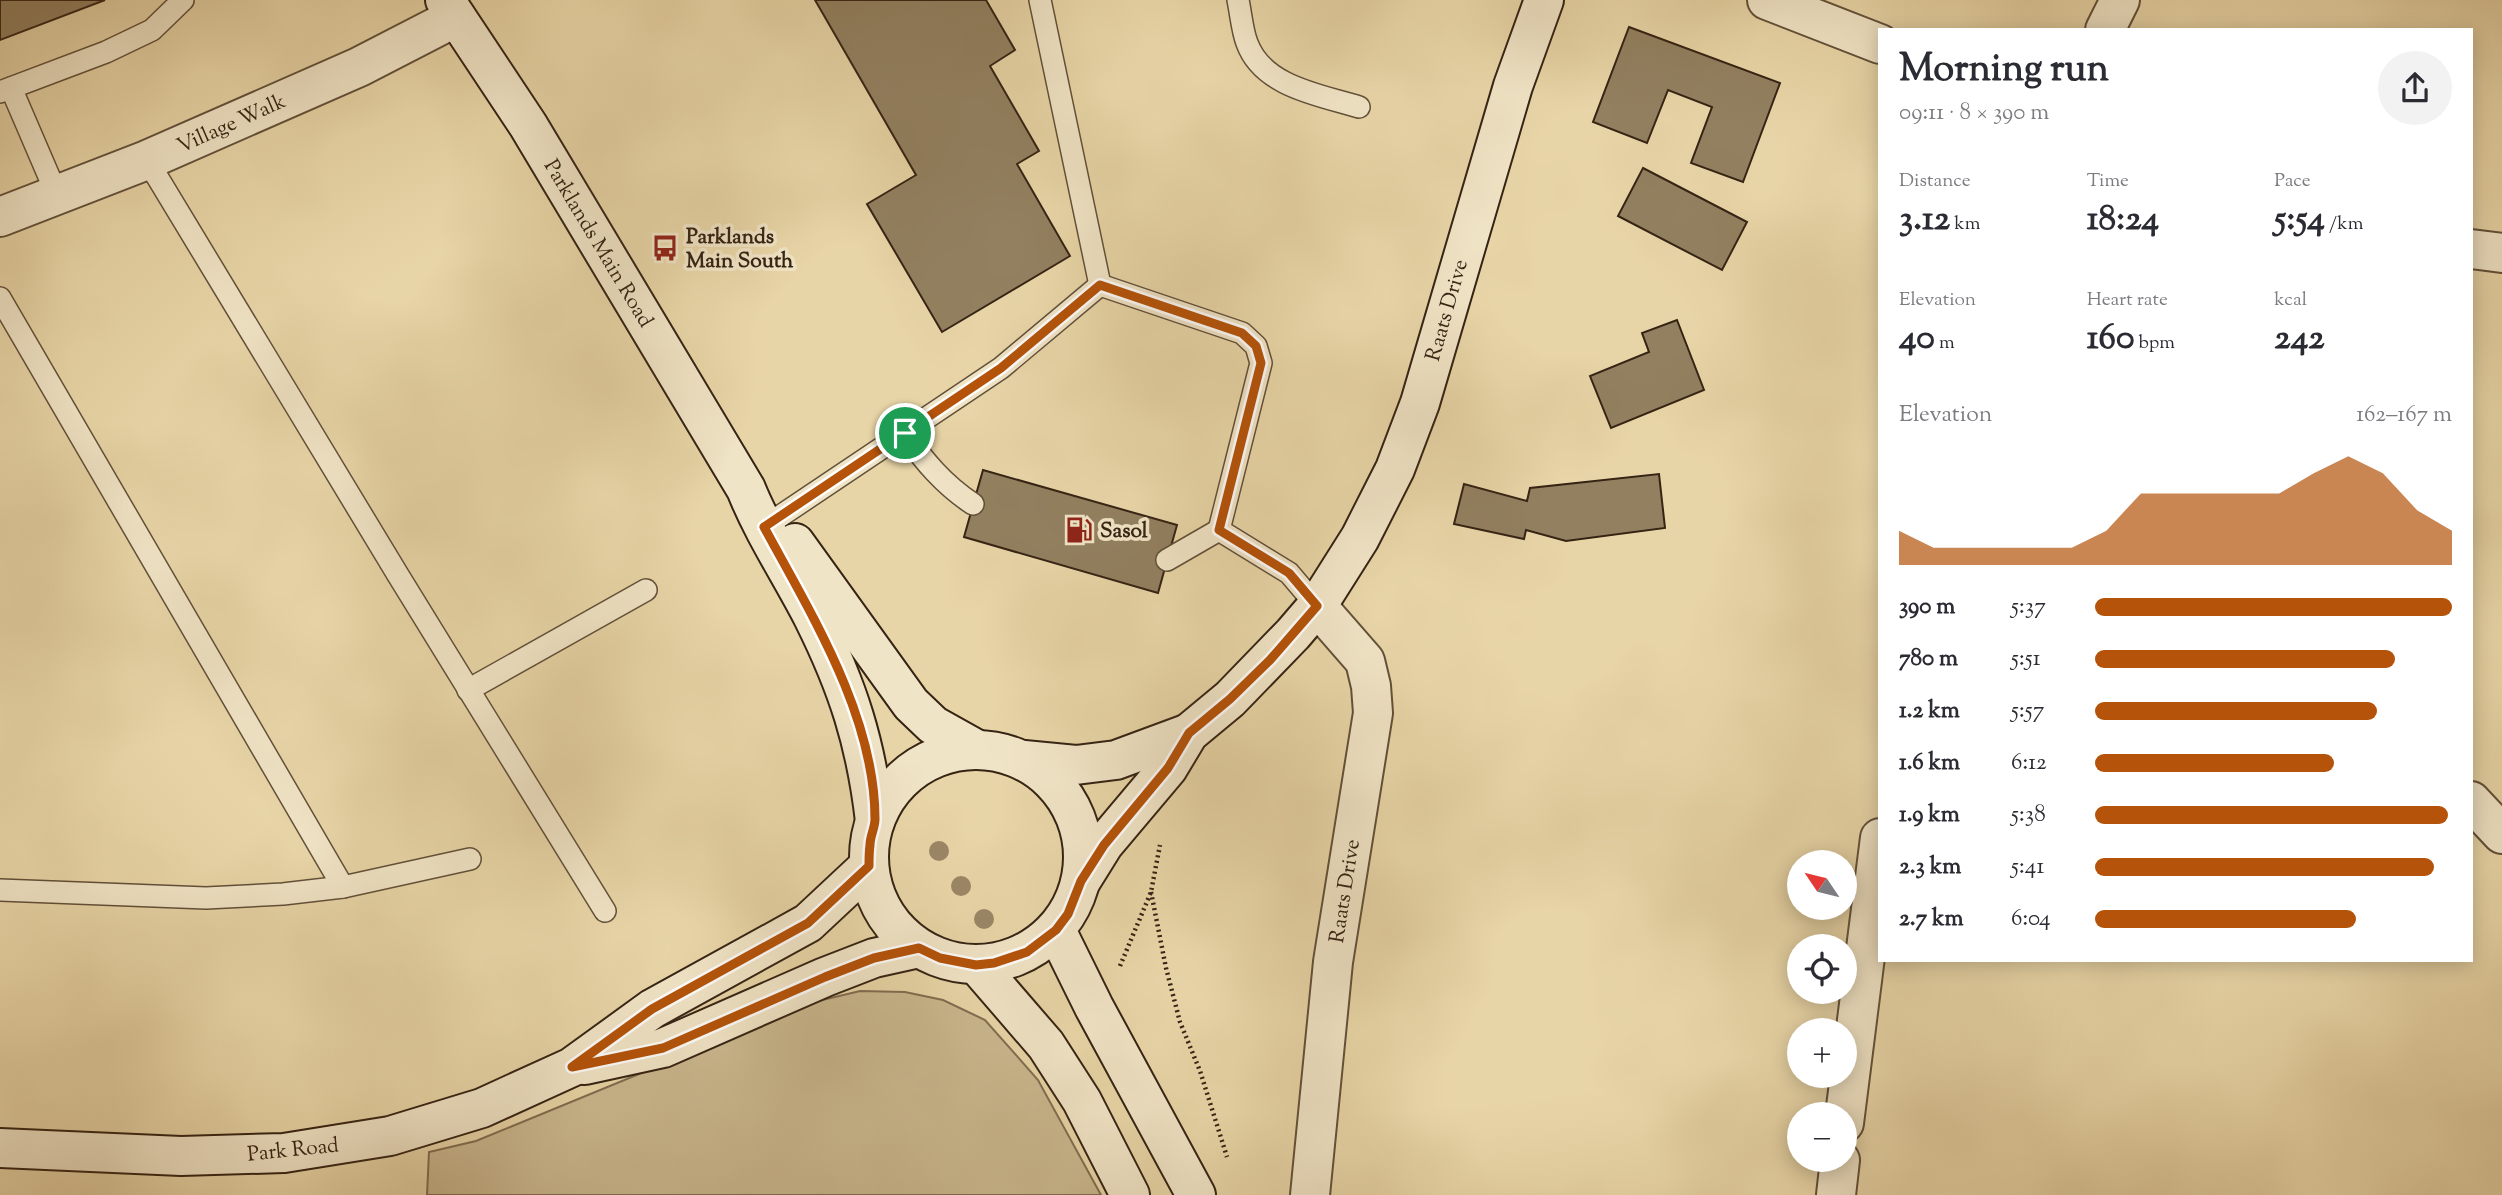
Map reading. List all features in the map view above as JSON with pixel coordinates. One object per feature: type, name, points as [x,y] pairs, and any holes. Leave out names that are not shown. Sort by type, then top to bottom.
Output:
[{"type":"street","name":"Raats Drive","points":[[1081,881],[1104,845],[1168,768],[1189,733],[1230,699],[1270,660],[1317,606],[1360,538],[1395,469],[1420,404],[1513,86],[1544,0]]},
{"type":"street","points":[[1767,0],[1878,43]]},
{"type":"street","points":[[2106,28],[2120,0]]},
{"type":"street","name":"Village Walk","points":[[0,217],[147,160],[359,67],[451,8]]},
{"type":"street","name":"Parklands Main Road","points":[[451,8],[527,125],[769,523],[846,690],[866,756],[875,821]]},
{"type":"street","points":[[2473,249],[2502,253]]},
{"type":"street","name":"Parklands Main Road","points":[[769,523],[797,545],[911,704],[933,725],[976,749]]},
{"type":"street","name":"Raats Drive","points":[[1310,1195],[1333,962],[1373,713],[1371,686],[1365,661],[1317,606]]},
{"type":"street","name":"Raats Drive","points":[[1024,760],[1076,765],[1116,760],[1189,733]]},
{"type":"street","points":[[976,749],[1000,751],[1024,760],[1045,774],[1062,791],[1073,809],[1081,831],[1083,847],[1081,881],[1076,899],[1056,930],[1027,952],[994,963],[976,965],[940,958],[904,937],[880,906],[873,889],[869,866],[875,821],[884,801],[899,782],[925,762],[948,753],[976,749]]},
{"type":"street","points":[[2473,803],[2502,834]]},
{"type":"street","points":[[1847,1102],[1878,854]]},
{"type":"street","name":"Park Road","points":[[0,1148],[181,1156],[284,1153],[390,1136],[482,1108],[572,1067],[652,1009],[808,923],[869,866]]},
{"type":"street","points":[[1056,930],[1094,1007],[1196,1195]]},
{"type":"street","name":"Park Road","points":[[572,1067],[663,1048],[825,977],[874,958],[919,948]]},
{"type":"street","points":[[976,965],[1046,1045],[1082,1101],[1130,1195]]},
{"type":"street","points":[[1836,1195],[1839,1172]]},
{"type":"lane","points":[[57,195],[6,90],[106,52],[152,30],[183,0]]},
{"type":"lane","points":[[1040,0],[1100,285]]},
{"type":"lane","points":[[1238,0],[1247,43],[1264,68],[1290,85],[1359,107]]},
{"type":"lane","points":[[147,160],[605,911]]},
{"type":"lane","points":[[769,523],[1001,368],[1100,285]]},
{"type":"lane","points":[[1100,285],[1242,333],[1256,346],[1261,363],[1219,530],[1167,560]]},
{"type":"lane","points":[[0,298],[343,887]]},
{"type":"lane","points":[[905,433],[922,459],[942,481],[973,504]]},
{"type":"lane","points":[[1219,530],[1289,573],[1317,606]]},
{"type":"lane","points":[[468,690],[646,590]]},
{"type":"lane","points":[[0,890],[206,898],[283,894],[343,887],[470,859]]},
{"type":"path","points":[[1119,969],[1151,892],[1160,840]]},
{"type":"path","points":[[1151,892],[1180,1022],[1200,1071],[1228,1161]]},
{"type":"shaded area","points":[[860,991],[905,992],[943,1000],[985,1020],[1038,1080],[1101,1195],[427,1195],[429,1152],[476,1141],[814,1002]]},
{"type":"building","points":[[0,0],[105,0],[0,40]]},
{"type":"building","points":[[815,0],[986,0],[1015,50],[990,66],[1039,151],[1017,164],[1070,256],[942,332],[867,204],[916,175]]},
{"type":"building","points":[[1629,27],[1780,83],[1743,182],[1691,163],[1712,107],[1668,90],[1647,143],[1593,122]]},
{"type":"building","points":[[1643,168],[1747,222],[1722,270],[1618,216]]},
{"type":"building","points":[[1677,320],[1704,390],[1611,428],[1590,376],[1649,352],[1642,333]]},
{"type":"building","points":[[983,470],[1177,525],[1158,593],[964,537]]},
{"type":"building","points":[[1659,474],[1665,528],[1566,541],[1526,530],[1524,539],[1454,524],[1464,484],[1527,501],[1530,488]]},
{"type":"place","name":"Parklands Main South","points":[[665,248]]},
{"type":"place","name":"Sasol","points":[[1079,530]]},
{"type":"route","points":[[1100,285],[1242,333],[1256,346],[1261,363],[1219,530],[1289,573],[1317,606],[1270,660],[1230,699],[1189,733],[1168,768],[1104,845],[1081,881],[1068,914],[1056,930],[1027,952],[1010,959],[976,965],[940,958],[919,948],[874,958],[663,1048],[572,1067],[652,1009],[808,923],[869,866],[875,821],[861,733],[829,650],[764,527],[905,433],[1001,368],[1100,285]]}]
